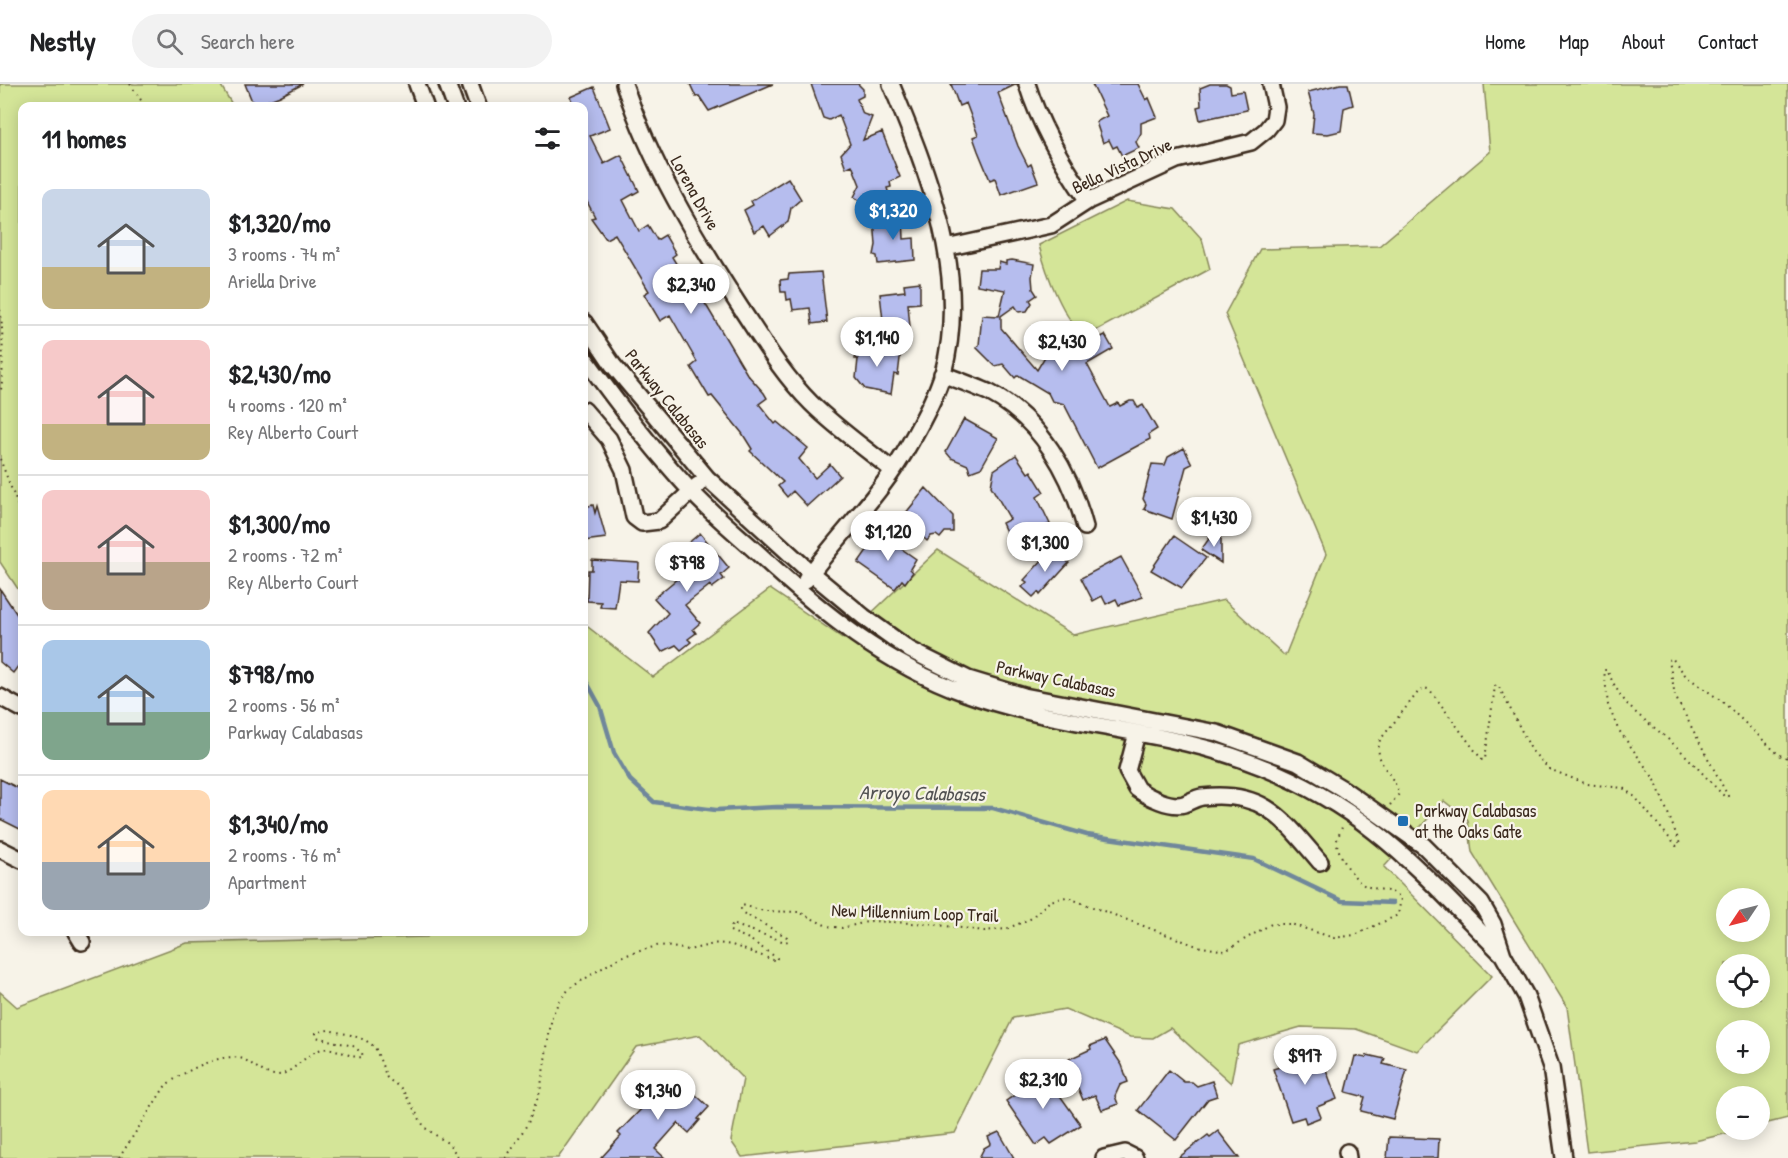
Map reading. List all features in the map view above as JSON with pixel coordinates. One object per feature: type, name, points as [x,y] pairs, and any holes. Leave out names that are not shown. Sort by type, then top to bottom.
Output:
[{"type":"street","points":[[417,84],[424,102]]},
{"type":"street","points":[[447,84],[454,102]]},
{"type":"street","points":[[470,84],[477,102]]},
{"type":"street","name":"Lorena Drive","points":[[624,84],[640,133],[670,190],[759,338],[811,403],[892,470]]},
{"type":"street","points":[[799,590],[910,444],[942,374],[951,320],[946,248],[922,161],[891,84]]},
{"type":"street","points":[[1027,84],[1035,110],[1071,176],[1088,201]]},
{"type":"street","name":"Bella Vista Drive","points":[[946,248],[1051,225],[1088,201],[1177,160],[1251,142],[1274,120],[1276,107],[1270,84]]},
{"type":"street","name":"Parkway Calabasas","points":[[588,328],[613,365],[707,478],[811,573],[864,617],[910,650],[968,679],[1024,696],[1217,732],[1298,762],[1376,811],[1411,837],[1481,903],[1493,924],[1503,955],[1526,996],[1551,1067],[1564,1158]]},
{"type":"street","name":"Parkway Calabasas","points":[[588,363],[624,414],[691,491],[840,625],[897,661],[964,693],[1030,712],[1188,743],[1276,772],[1325,797],[1399,852],[1503,955]]},
{"type":"street","points":[[942,374],[992,394],[1041,436],[1070,480],[1085,527]]},
{"type":"street","points":[[588,415],[609,439],[624,470],[634,517],[642,523],[659,521],[707,478]]},
{"type":"street","points":[[0,697],[18,707]]},
{"type":"street","points":[[1137,733],[1127,771],[1137,789],[1175,804],[1184,804],[1200,797],[1256,801],[1283,820],[1320,862]]},
{"type":"street","points":[[1399,852],[1410,844],[1411,837]]},
{"type":"street","points":[[0,849],[18,858]]},
{"type":"street","points":[[1442,894],[1458,879]]},
{"type":"street","points":[[1104,1158],[1125,1153],[1135,1158]]},
{"type":"path","points":[[130,84],[142,102]]},
{"type":"path","points":[[0,310],[4,321],[0,357],[4,378],[0,393]]},
{"type":"path","points":[[0,459],[18,506]]},
{"type":"path","points":[[1376,811],[1390,806],[1399,794],[1379,759],[1380,740],[1419,691],[1425,688],[1430,690],[1482,760],[1485,759],[1495,686],[1498,685],[1532,751],[1549,769],[1587,784],[1623,788],[1635,797],[1676,846],[1680,844],[1655,780],[1618,729],[1608,705],[1604,670],[1607,670],[1619,697],[1626,705],[1668,739],[1725,797],[1728,796],[1675,696],[1669,660],[1672,658],[1686,676],[1723,702],[1779,755],[1788,758]]},
{"type":"path","name":"New Millennium Loop Trail","points":[[506,1158],[528,1123],[540,1092],[552,1016],[559,1001],[570,988],[620,957],[660,945],[688,950],[718,943],[732,945],[776,961],[777,958],[749,939],[730,931],[732,924],[785,942],[788,941],[787,937],[743,913],[742,905],[764,911],[799,912],[827,926],[842,928],[872,921],[931,924],[984,931],[1006,929],[1030,920],[1050,901],[1066,897],[1197,946],[1226,951],[1271,924],[1291,924],[1334,938],[1355,935],[1398,915],[1401,911],[1401,898],[1396,894],[1363,885],[1353,877],[1338,848],[1337,840],[1343,825],[1355,818]]},
{"type":"path","points":[[118,1158],[166,1085],[177,1077],[222,1058],[244,1059],[274,1076],[282,1074],[305,1056],[321,1049],[338,1049],[363,1057],[362,1053],[353,1046],[315,1037],[316,1033],[328,1030],[366,1040],[375,1047],[387,1078],[402,1089],[425,1128],[449,1144],[459,1158]]},
{"type":"green space","points":[[0,84],[220,84],[231,102],[18,102],[18,589],[0,562]]},
{"type":"green space","points":[[1484,84],[1788,84],[1788,1118],[1770,1122],[1770,1086],[1716,1086],[1716,1136],[1695,1141],[1587,1152],[1567,1007],[1472,852],[1468,820],[1444,801],[1384,867],[1492,976],[1417,1051],[1356,1029],[1301,1027],[1238,1045],[1231,1083],[1170,1028],[1153,1038],[1130,1037],[1065,1009],[1013,1018],[955,1133],[742,1157],[731,1141],[743,1079],[700,1035],[636,1047],[558,1158],[0,1158],[0,992],[17,1007],[187,943],[428,936],[588,936],[588,627],[653,677],[770,589],[844,639],[938,550],[1073,635],[1224,600],[1285,656],[1326,554],[1225,314],[1260,249],[1379,246],[1490,152]]},
{"type":"green space","points":[[1127,201],[1175,209],[1202,239],[1210,269],[1086,336],[1070,320],[1056,295],[1039,245]]},
{"type":"building","points":[[245,84],[303,84],[264,102],[252,102]]},
{"type":"building","points":[[690,84],[773,84],[709,111],[699,96],[696,97]]},
{"type":"building","points":[[811,84],[858,84],[863,89],[863,96],[857,99],[863,114],[872,117],[863,140],[882,132],[900,177],[890,182],[891,187],[887,188],[890,198],[865,204],[854,197],[860,185],[852,165],[846,168],[841,154],[850,144],[839,115],[829,120],[823,118]]},
{"type":"building","points":[[951,84],[1017,84],[998,93],[1018,146],[1028,166],[1031,164],[1038,182],[1001,195],[995,178],[990,180],[978,151],[973,137],[978,135],[966,103],[959,106]]},
{"type":"building","points":[[1092,84],[1138,84],[1146,100],[1149,98],[1157,117],[1141,123],[1141,133],[1136,142],[1139,148],[1122,156],[1117,146],[1113,148],[1109,140],[1103,143],[1096,122],[1107,116]]},
{"type":"building","points":[[1210,84],[1226,84],[1230,86],[1231,93],[1243,91],[1247,110],[1200,120],[1197,107],[1201,106],[1200,88]]},
{"type":"building","points":[[1348,84],[1353,105],[1344,108],[1341,131],[1328,134],[1312,133],[1314,114],[1308,92]]},
{"type":"building","points":[[594,87],[610,128],[590,136],[604,164],[621,155],[639,191],[623,200],[639,231],[648,225],[657,240],[665,235],[676,254],[672,257],[689,285],[693,283],[747,374],[767,398],[759,404],[775,424],[777,422],[808,448],[799,459],[815,478],[830,464],[840,476],[807,506],[793,491],[787,497],[778,486],[783,482],[750,451],[752,449],[742,433],[712,396],[709,397],[691,367],[697,362],[670,315],[660,321],[644,294],[649,291],[615,234],[606,239],[591,218],[595,217],[588,204],[588,102],[573,102],[571,97]]},
{"type":"building","points":[[788,178],[801,199],[791,208],[788,222],[770,236],[764,226],[754,232],[744,210],[753,205],[751,201]]},
{"type":"building","points":[[903,216],[904,239],[914,238],[915,260],[878,264],[877,256],[874,255],[876,245],[874,219]]},
{"type":"building","points":[[1006,261],[1034,264],[1033,289],[1037,295],[1030,300],[1032,303],[1027,311],[1019,312],[1015,306],[1001,316],[1001,328],[1037,370],[1050,348],[1058,353],[1068,354],[1105,335],[1113,349],[1087,364],[1110,407],[1118,403],[1120,406],[1130,401],[1134,401],[1138,408],[1143,405],[1157,429],[1149,434],[1150,439],[1097,468],[1064,404],[1052,401],[1048,393],[1018,375],[1015,378],[1003,364],[995,366],[976,347],[979,345],[982,315],[999,316],[1005,290],[977,285],[979,269],[998,269],[999,262],[1006,264]]},
{"type":"building","points":[[821,272],[827,322],[812,324],[810,308],[793,310],[791,299],[787,300],[786,292],[781,292],[780,280],[788,279],[789,274]]},
{"type":"building","points":[[920,282],[920,303],[908,304],[910,327],[884,329],[880,294],[905,291],[904,284]]},
{"type":"building","points":[[857,347],[901,350],[898,375],[894,374],[891,394],[865,389],[856,378],[858,359],[855,359]]},
{"type":"building","points":[[964,419],[998,438],[981,468],[970,472],[968,465],[951,458],[946,452]]},
{"type":"building","points":[[1184,448],[1192,464],[1186,467],[1172,519],[1144,509],[1146,504],[1143,499],[1152,464],[1165,465],[1168,457]]},
{"type":"building","points":[[1016,455],[1028,473],[1031,471],[1044,492],[1037,497],[1050,524],[1043,527],[1049,540],[1017,556],[1002,523],[1010,519],[991,486],[994,470]]},
{"type":"building","points":[[926,488],[953,516],[953,532],[945,532],[940,538],[936,535],[931,536],[927,541],[907,522],[911,519],[905,514]]},
{"type":"building","points":[[593,505],[595,513],[597,506],[606,538],[588,540],[588,506]]},
{"type":"building","points":[[700,533],[729,568],[721,575],[724,579],[712,588],[710,585],[685,605],[700,623],[693,629],[696,633],[688,639],[691,642],[681,650],[676,645],[662,652],[649,633],[668,613],[654,598],[684,573],[671,558]]},
{"type":"building","points":[[879,533],[916,559],[910,569],[913,572],[905,583],[902,580],[895,589],[858,563]]},
{"type":"building","points":[[1213,533],[1221,539],[1221,563],[1201,550]]},
{"type":"building","points":[[1174,536],[1206,558],[1182,588],[1151,570]]},
{"type":"building","points":[[1053,548],[1069,563],[1040,595],[1038,592],[1033,597],[1022,587],[1027,582],[1024,580]]},
{"type":"building","points":[[1121,557],[1143,597],[1119,605],[1116,599],[1106,604],[1102,596],[1093,601],[1081,578]]},
{"type":"building","points":[[592,560],[639,563],[638,581],[619,580],[615,608],[600,607],[601,602],[588,601],[588,570],[592,570]]},
{"type":"building","points":[[0,589],[18,616],[18,666],[13,673],[0,662]]},
{"type":"building","points":[[0,779],[18,788],[18,828],[0,819]]},
{"type":"building","points":[[1105,1040],[1122,1065],[1128,1082],[1120,1085],[1115,1096],[1118,1104],[1102,1110],[1095,1095],[1083,1100],[1070,1069],[1073,1068],[1069,1059]]},
{"type":"building","points":[[1318,1048],[1337,1099],[1317,1107],[1321,1117],[1306,1123],[1304,1117],[1291,1121],[1273,1069],[1286,1065],[1285,1060]]},
{"type":"building","points":[[1367,1055],[1385,1059],[1383,1064],[1407,1070],[1393,1119],[1361,1111],[1365,1097],[1346,1092],[1355,1056],[1366,1058]]},
{"type":"building","points":[[1039,1066],[1081,1125],[1051,1144],[1046,1138],[1036,1145],[1006,1101],[1032,1083],[1028,1074]]},
{"type":"building","points":[[1169,1070],[1184,1082],[1192,1082],[1197,1086],[1212,1081],[1217,1096],[1208,1099],[1176,1140],[1138,1110]]},
{"type":"building","points":[[673,1074],[709,1107],[689,1133],[678,1123],[655,1149],[665,1158],[601,1158],[621,1136],[618,1133],[645,1105],[642,1102],[653,1089],[657,1092]]},
{"type":"building","points":[[1218,1131],[1239,1158],[1178,1158],[1208,1135],[1210,1137]]},
{"type":"building","points":[[999,1132],[1014,1158],[979,1158],[984,1148],[991,1144],[988,1137]]},
{"type":"building","points":[[1389,1137],[1439,1139],[1438,1158],[1387,1158]]},
{"type":"waterway","name":"Arroyo Calabasas","points":[[588,684],[600,706],[614,753],[630,780],[654,802],[716,810],[777,807],[993,808],[1087,835],[1254,859],[1342,901],[1393,903]]},
{"type":"place","name":"Parkway Calabasas at the Oaks Gate","points":[[1403,821]]}]
